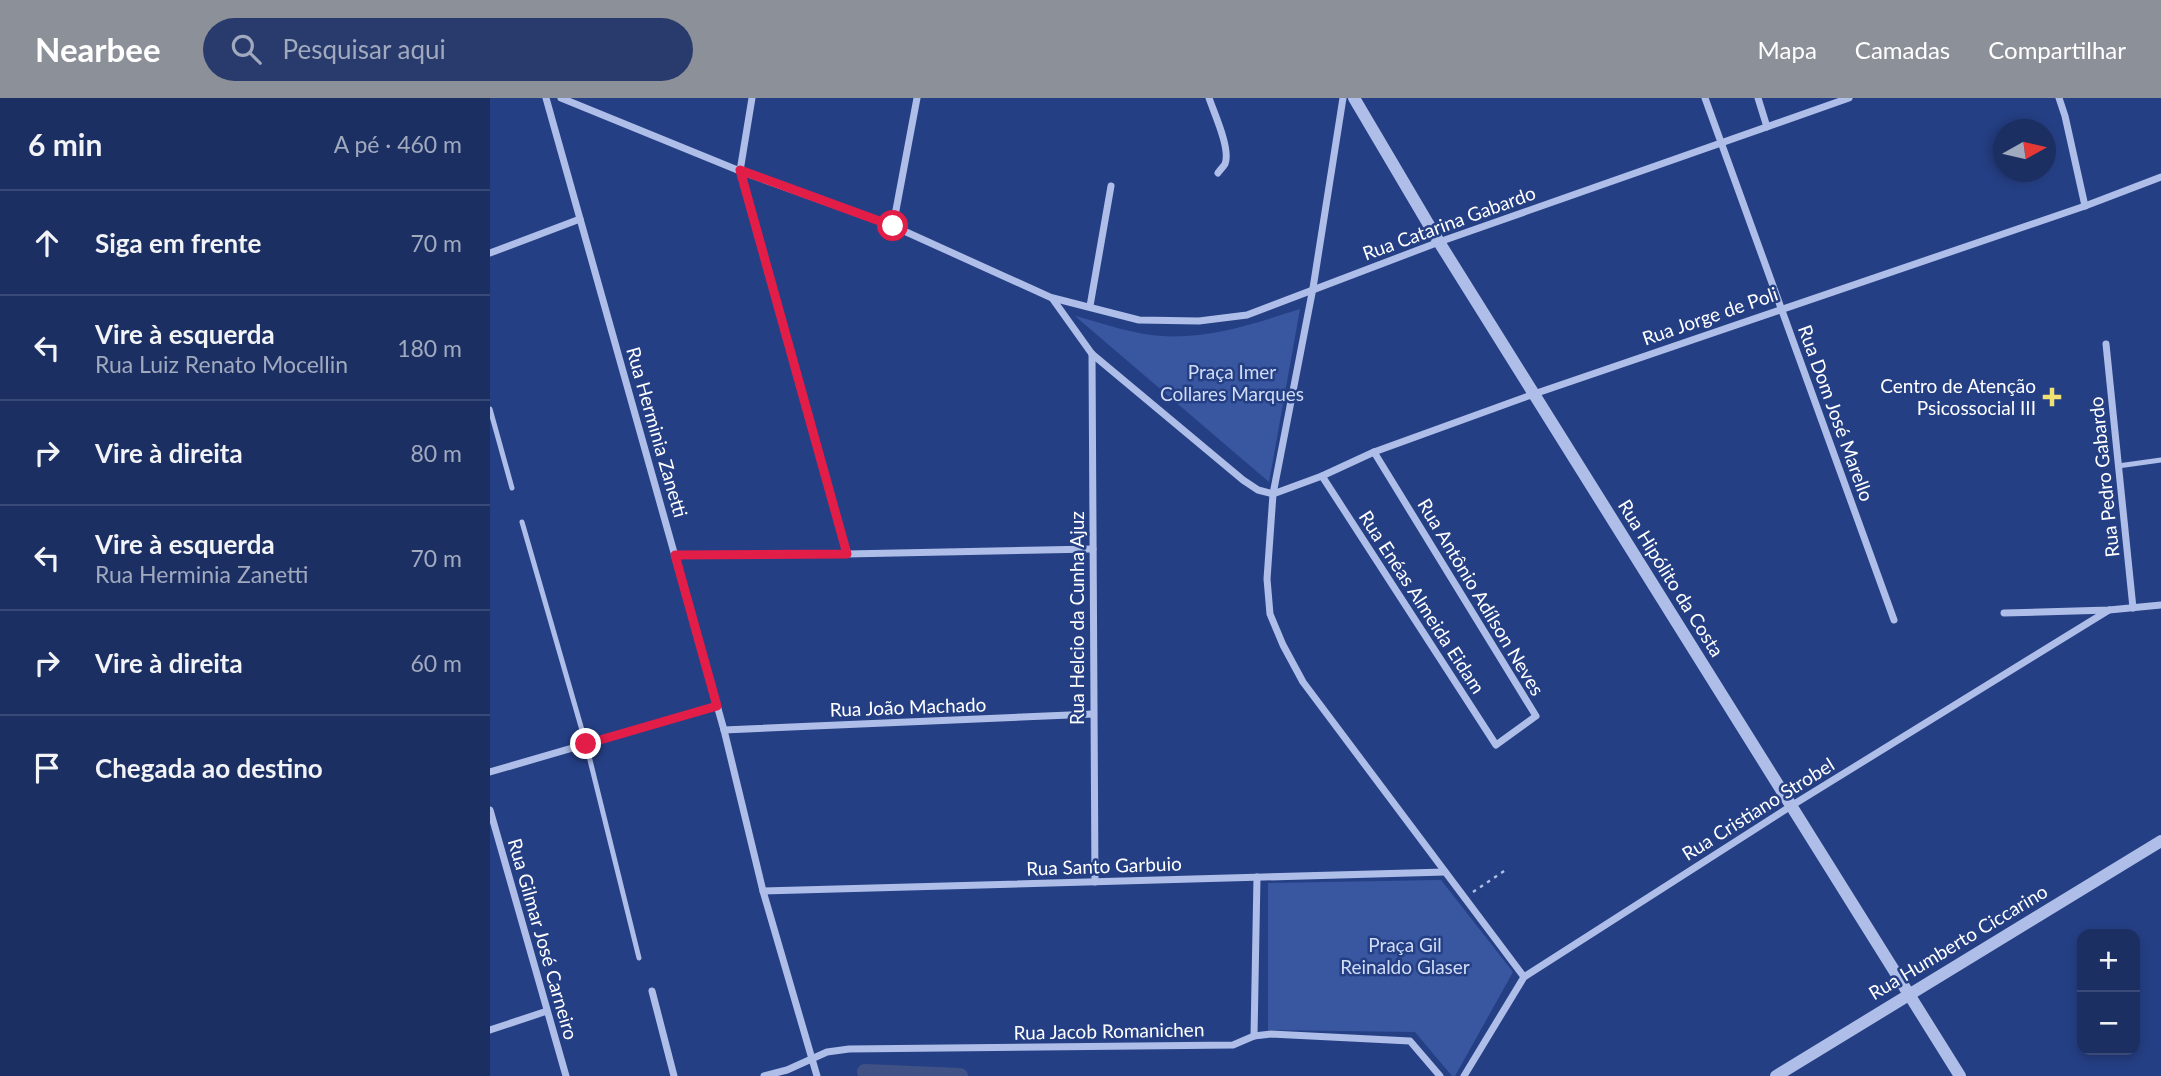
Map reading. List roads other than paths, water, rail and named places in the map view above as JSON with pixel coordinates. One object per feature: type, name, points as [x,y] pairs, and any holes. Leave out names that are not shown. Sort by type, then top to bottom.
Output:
[{"type":"street","name":"Rua Herminia Zanetti","points":[[546,98],[724,730],[763,891],[817,1076]]},
{"type":"street","name":"Rua Catarina Gabardo","points":[[561,98],[740,170],[893,226],[1052,298],[1139,320],[1199,321],[1247,315],[1439,242],[1721,144],[1827,102],[1849,98]]},
{"type":"street","points":[[752,98],[740,170],[847,554]]},
{"type":"street","points":[[893,226],[917,98]]},
{"type":"street","points":[[1209,98],[1227,156],[1218,173]]},
{"type":"street","points":[[1343,98],[1313,288],[1273,494],[1267,579],[1270,614],[1303,682],[1524,977]]},
{"type":"street","name":"Rua Hipólito da Costa","points":[[1354,98],[1439,242],[1959,1076]]},
{"type":"street","name":"Rua Dom José Marello","points":[[1705,98],[1894,620]]},
{"type":"street","points":[[1758,98],[1767,127]]},
{"type":"street","points":[[2059,98],[2085,206]]},
{"type":"street","name":"Rua Jorge de Poli","points":[[1273,494],[1322,476],[1374,452],[1534,394],[2085,206],[2161,177]]},
{"type":"street","points":[[1090,306],[1111,186]]},
{"type":"street","points":[[490,253],[580,219]]},
{"type":"street","points":[[1052,298],[1091,354],[1243,480],[1258,490],[1273,494]]},
{"type":"street","name":"Rua Pedro Gabardo","points":[[2106,344],[2133,608]]},
{"type":"street","name":"Rua Helcio da Cunha Ajuz","points":[[1091,354],[1095,882]]},
{"type":"street","name":"Rua Antônio Adílson Neves","points":[[1374,452],[1536,716],[1496,745]]},
{"type":"street","name":"Rua Enéas Almeida Eidam","points":[[1322,476],[1496,745]]},
{"type":"street","points":[[675,555],[1093,549]]},
{"type":"street","points":[[2004,613],[2109,610],[2161,605]]},
{"type":"street","name":"Rua Cristiano Strobel","points":[[1464,1076],[1524,977],[1791,806],[2109,610]]},
{"type":"street","points":[[490,772],[717,706]]},
{"type":"street","name":"Rua João Machado","points":[[724,730],[1093,714]]},
{"type":"street","name":"Rua Gilmar José Carneiro","points":[[490,810],[566,1076]]},
{"type":"street","name":"Rua Humberto Ciccarino","points":[[1776,1076],[2161,841]]},
{"type":"street","name":"Rua Santo Garbuio","points":[[763,891],[1445,872]]},
{"type":"street","points":[[1254,1036],[1256,877]]},
{"type":"street","points":[[652,991],[674,1076]]},
{"type":"street","points":[[490,1030],[547,1011]]},
{"type":"street","name":"Rua Jacob Romanichen","points":[[764,1076],[827,1052],[849,1049],[1233,1045],[1254,1036],[1270,1034],[1410,1041],[1440,1076]]},
{"type":"lane","points":[[490,409],[512,488]]},
{"type":"lane","points":[[2118,466],[2161,460]]},
{"type":"lane","points":[[522,522],[586,744],[639,958]]},
{"type":"waterway","points":[[865,1072],[960,1076]]},
{"type":"place","name":"Centro de Atenção Psicossocial III","points":[[2052,397]]},
{"type":"park label","name":"Praça Imer Collares Marques","points":[[1232,383]]},
{"type":"park label","name":"Praça Gil Reinaldo Glaser","points":[[1405,956]]}]
